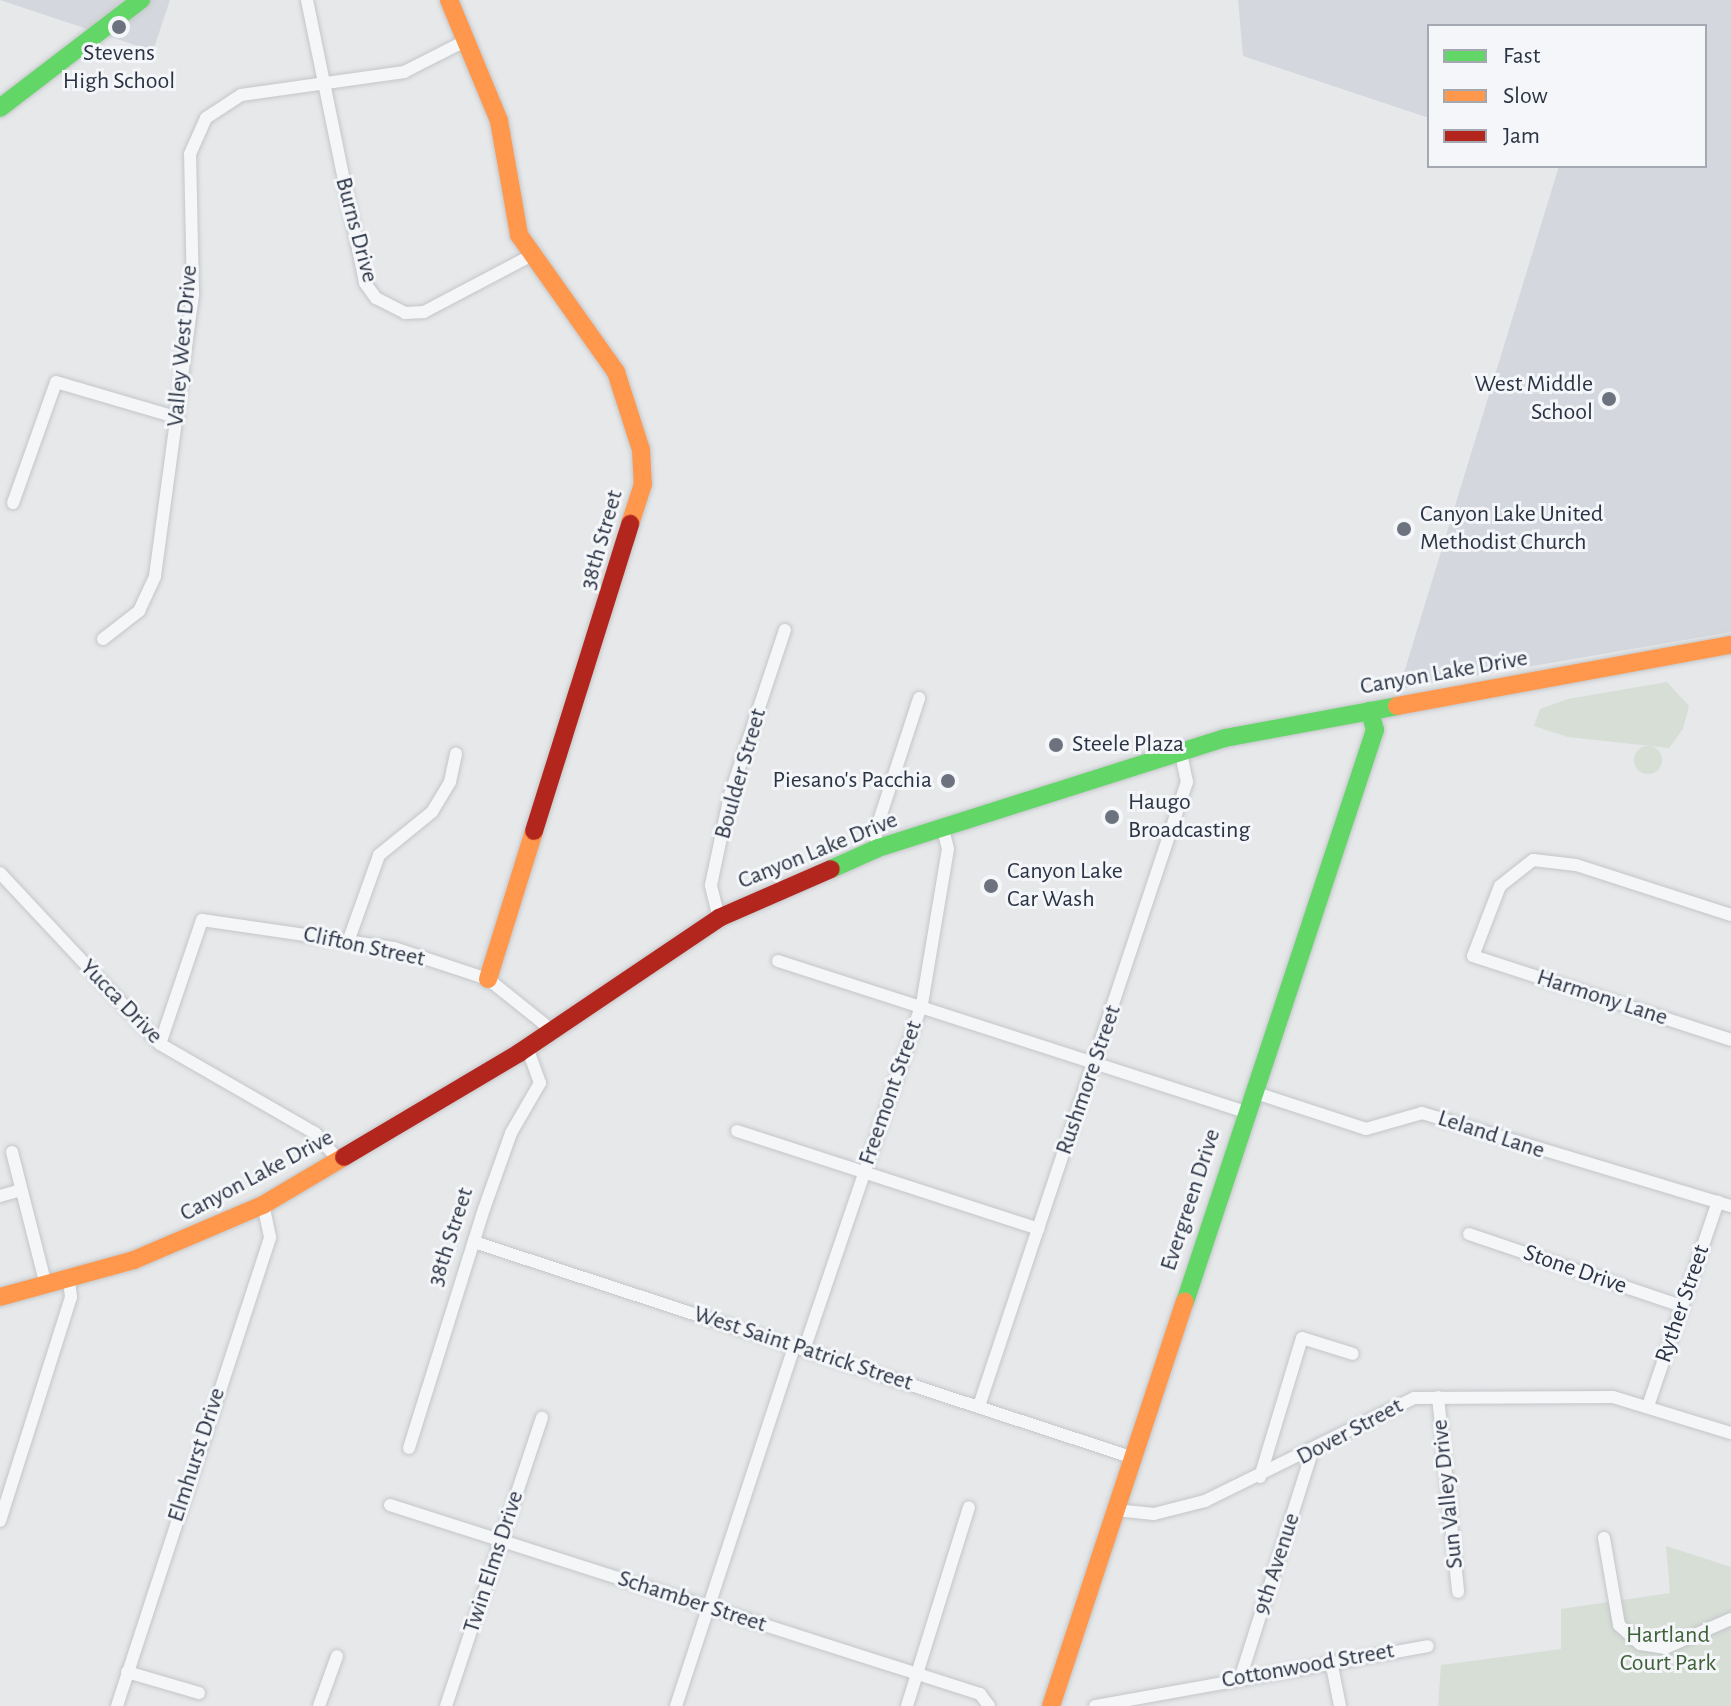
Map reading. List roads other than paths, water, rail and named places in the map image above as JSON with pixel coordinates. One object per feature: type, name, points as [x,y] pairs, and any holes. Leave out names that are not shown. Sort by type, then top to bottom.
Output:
[{"type":"street","points":[[0,108],[141,0]]},
{"type":"street","name":"Burns Drive","points":[[307,0],[322,87],[365,283],[376,298],[405,313],[424,312],[530,256]]},
{"type":"street","name":"38th Street","points":[[449,0],[499,121],[513,211],[530,256],[616,372],[641,450],[643,484],[488,979]]},
{"type":"street","name":"Valley West Drive","points":[[103,639],[128,624],[150,594],[178,418],[193,294],[190,154],[197,133],[221,105],[241,95],[322,87],[404,72],[465,41]]},
{"type":"street","points":[[13,503],[56,382],[178,418]]},
{"type":"street","name":"Boulder Street","points":[[719,918],[711,885],[730,795],[785,630]]},
{"type":"street","name":"Canyon Lake Drive","points":[[0,1297],[69,1280],[162,1250],[263,1205],[527,1048],[719,918],[878,848],[1181,753],[1370,711],[1731,645]]},
{"type":"street","points":[[878,848],[875,833],[919,698]]},
{"type":"street","name":"Evergreen Drive","points":[[1051,1706],[1131,1457],[1375,730],[1370,711]]},
{"type":"street","name":"Rushmore Street","points":[[979,1406],[1187,782],[1181,753]]},
{"type":"street","points":[[349,939],[379,855],[432,812],[450,782],[456,754]]},
{"type":"street","name":"Freemont Street","points":[[676,1706],[922,1004],[948,849],[943,829]]},
{"type":"street","name":"Harmony Lane","points":[[1731,915],[1576,865],[1533,860],[1500,886],[1473,956],[1731,1040]]},
{"type":"street","name":"Yucca Drive","points":[[0,873],[160,1044],[315,1133],[339,1161]]},
{"type":"street","name":"Clifton Street","points":[[160,1044],[202,920],[349,939],[488,979],[553,1031]]},
{"type":"street","points":[[778,961],[922,1004],[1095,1065],[1246,1112]]},
{"type":"street","name":"38th Street","points":[[409,1448],[511,1133],[540,1083],[527,1048]]},
{"type":"street","name":"Leland Lane","points":[[1253,1092],[1366,1129],[1422,1113],[1731,1206]]},
{"type":"street","points":[[737,1131],[1038,1229]]},
{"type":"street","points":[[12,1152],[46,1285]]},
{"type":"street","points":[[0,1196],[21,1190]]},
{"type":"street","name":"Ryther Street","points":[[1648,1406],[1718,1202]]},
{"type":"street","name":"Elmhurst Drive","points":[[117,1706],[270,1237],[263,1205]]},
{"type":"street","name":"Stone Drive","points":[[1469,1234],[1682,1306]]},
{"type":"street","name":"West Saint Patrick Street","points":[[474,1242],[1131,1457]]},
{"type":"street","points":[[0,1521],[71,1297],[69,1280]]},
{"type":"street","points":[[1260,1477],[1302,1338],[1353,1354]]},
{"type":"street","name":"Sun Valley Drive","points":[[1438,1397],[1458,1592]]},
{"type":"street","name":"Dover Street","points":[[1116,1510],[1180,1509],[1260,1477],[1414,1398],[1613,1397],[1731,1433]]},
{"type":"street","name":"Twin Elms Drive","points":[[446,1706],[542,1418]]},
{"type":"street","name":"9th Avenue","points":[[1241,1676],[1312,1452]]},
{"type":"street","name":"Schamber Street","points":[[390,1505],[980,1694],[989,1706]]},
{"type":"street","points":[[907,1706],[969,1507]]},
{"type":"street","points":[[1604,1538],[1619,1625],[1640,1644],[1665,1648],[1731,1619]]},
{"type":"street","name":"Cottonwood Street","points":[[1095,1706],[1169,1699],[1241,1676],[1428,1646]]},
{"type":"street","points":[[319,1706],[337,1656]]},
{"type":"street","points":[[1331,1661],[1340,1706]]},
{"type":"street","points":[[127,1672],[199,1693]]},
{"type":"place","name":"Stevens High School","points":[[119,27]]},
{"type":"place","name":"West Middle School","points":[[1609,399]]},
{"type":"place","name":"Canyon Lake United Methodist Church","points":[[1404,529]]},
{"type":"place","name":"Steele Plaza","points":[[1056,745]]},
{"type":"place","name":"Piesano's Pacchia","points":[[948,781]]},
{"type":"place","name":"Haugo Broadcasting","points":[[1112,817]]},
{"type":"place","name":"Canyon Lake Car Wash","points":[[991,886]]},
{"type":"park label","name":"Hartland Court Park","points":[[1668,1650]]}]
